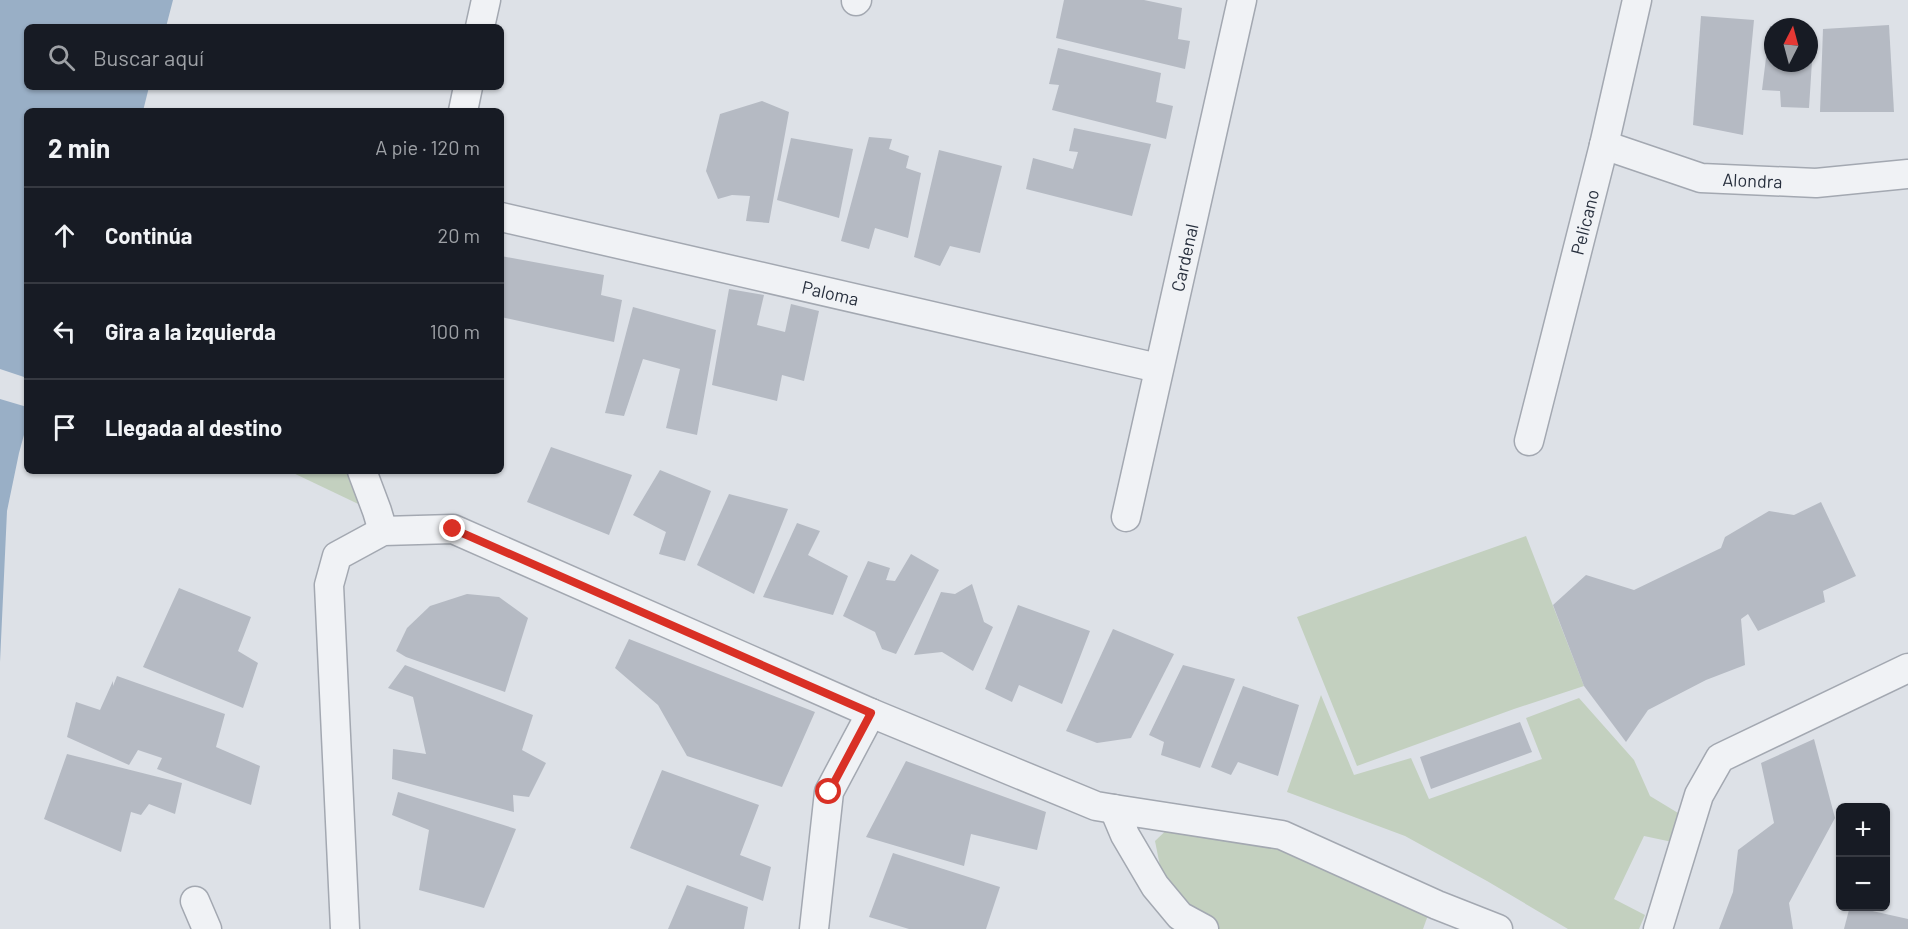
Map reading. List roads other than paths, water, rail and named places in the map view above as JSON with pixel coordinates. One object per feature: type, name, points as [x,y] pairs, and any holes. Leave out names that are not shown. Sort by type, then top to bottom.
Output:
[{"type":"street","points":[[481,24],[486,0]]},
{"type":"street","name":"Cardenal","points":[[1126,517],[1242,0]]},
{"type":"street","name":"Pelicano","points":[[1529,441],[1604,145],[1637,0]]},
{"type":"street","points":[[464,108],[467,90]]},
{"type":"street","name":"Alondra","points":[[1604,145],[1701,178],[1816,183],[1908,174]]},
{"type":"street","name":"Paloma","points":[[504,218],[1158,368]]},
{"type":"street","points":[[363,474],[383,531]]},
{"type":"street","points":[[345,929],[329,585],[337,556],[383,531],[453,529],[871,713],[1096,806],[1282,835],[1465,923],[1498,929]]},
{"type":"street","points":[[1658,929],[1699,795],[1720,758],[1908,668]]},
{"type":"street","points":[[814,929],[829,792],[871,713]]},
{"type":"street","points":[[1114,809],[1134,851],[1155,886],[1180,916],[1204,929]]},
{"type":"street","points":[[195,902],[207,929]]},
{"type":"water","points":[[0,0],[173,0],[167,24],[24,24],[24,90],[148,90],[144,108],[24,108],[24,435],[7,511],[0,662]]}]
